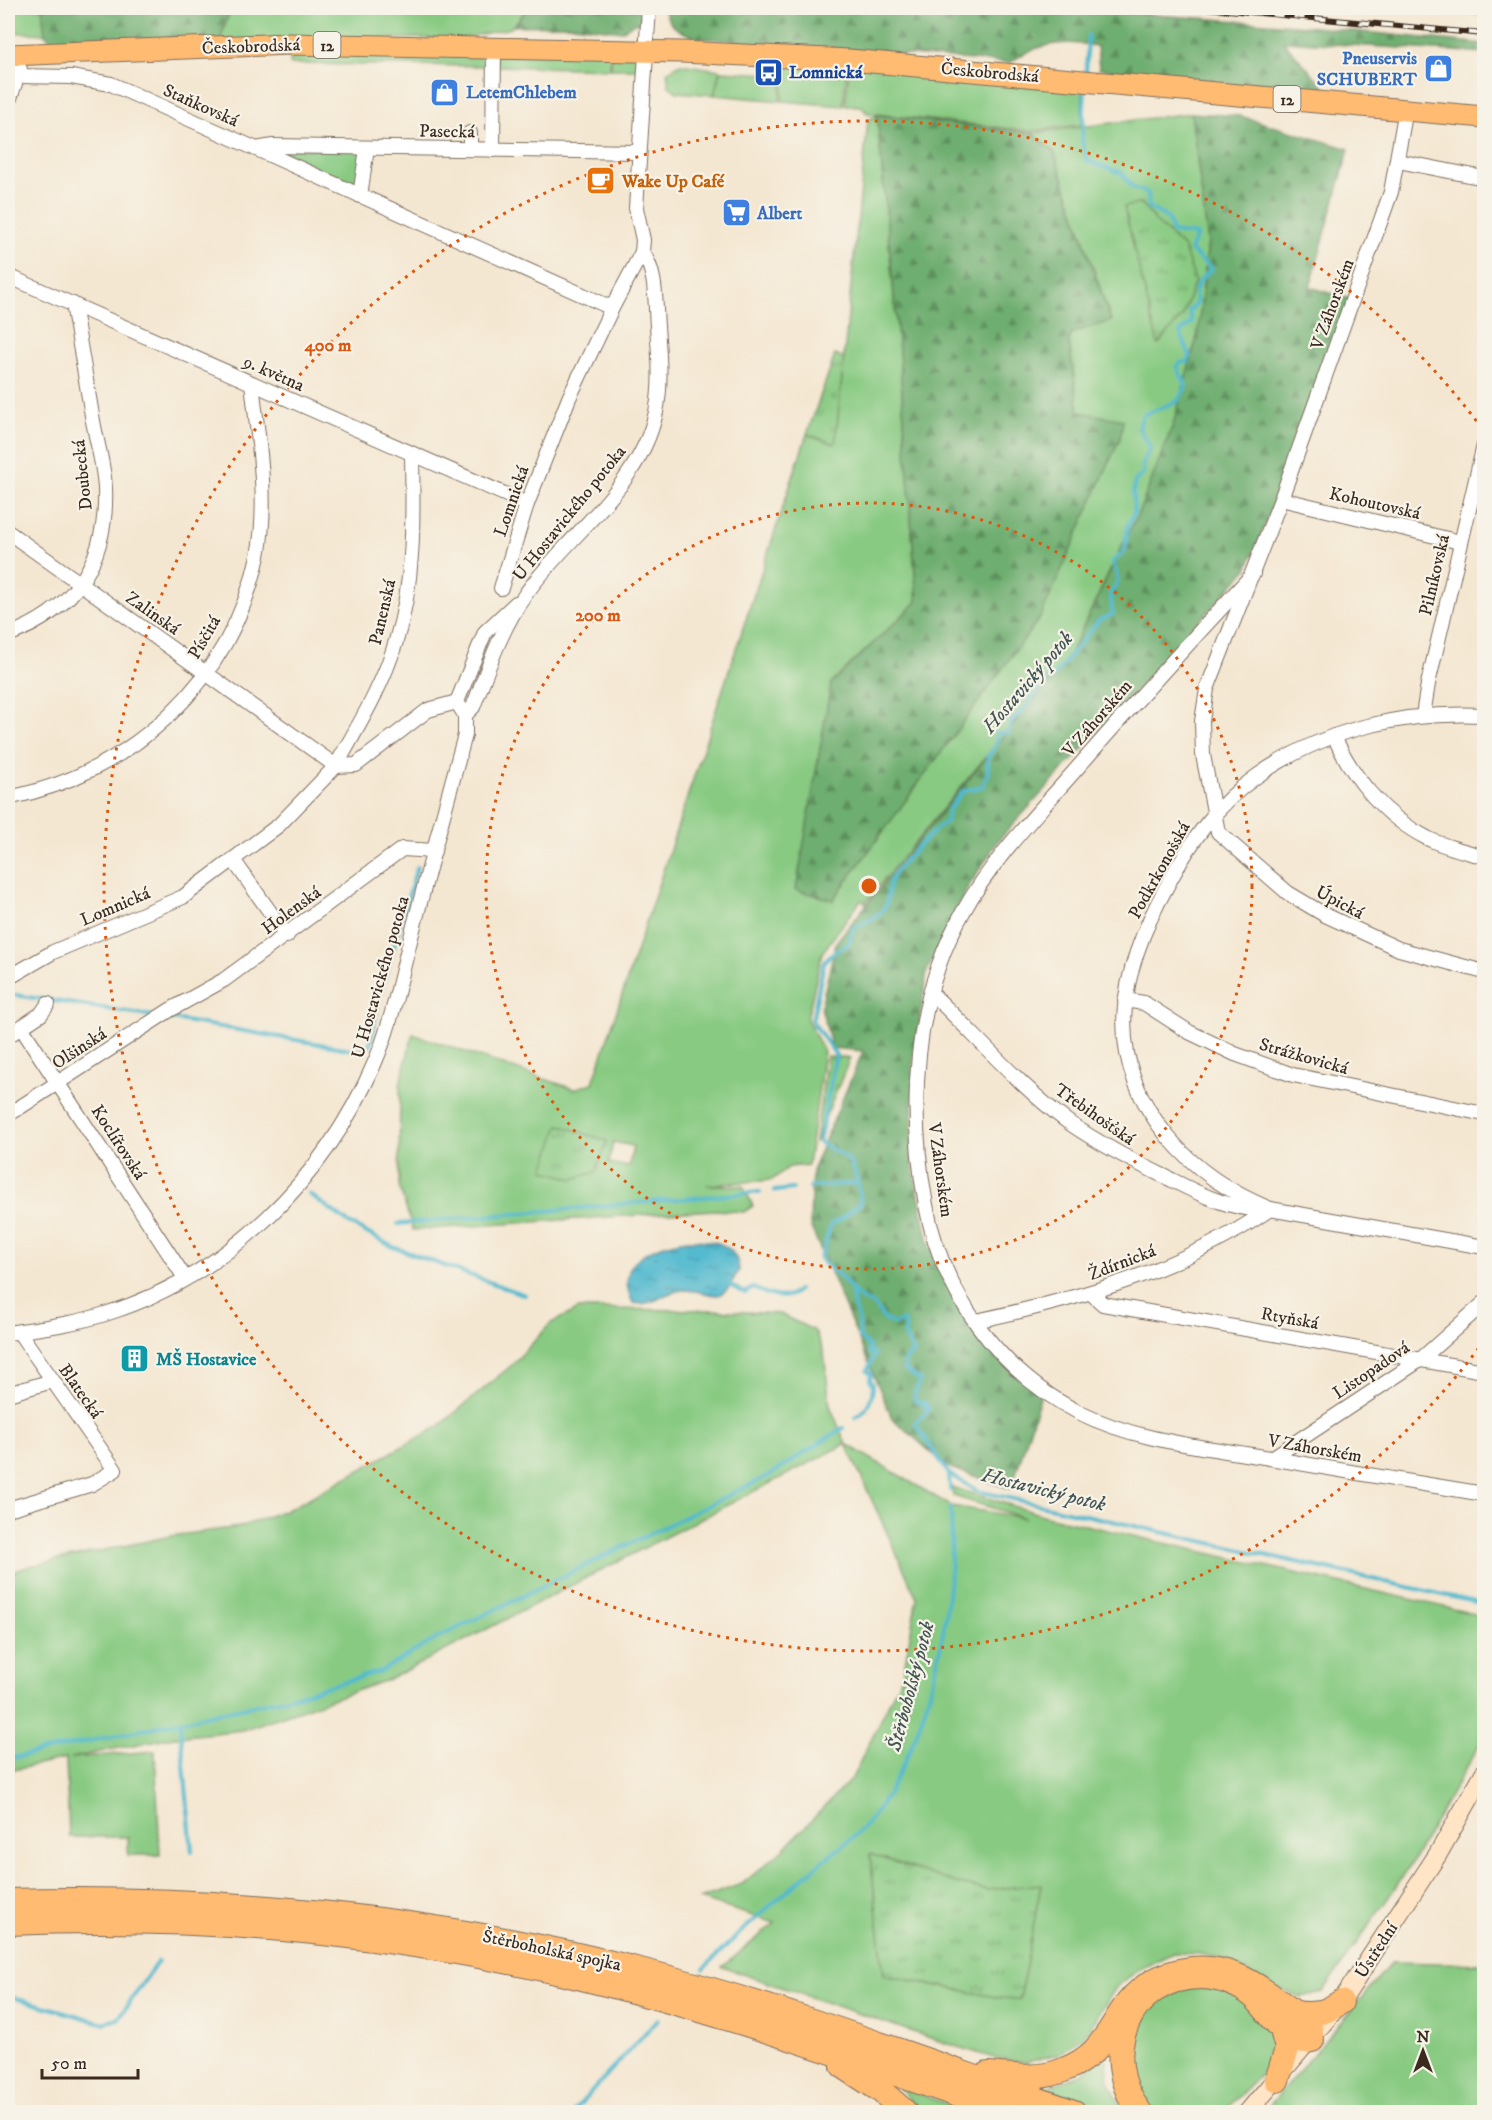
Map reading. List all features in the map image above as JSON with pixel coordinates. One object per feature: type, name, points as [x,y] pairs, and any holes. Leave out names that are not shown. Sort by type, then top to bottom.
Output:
[{"type":"highway","name":"Štěrboholská spojka","points":[[8,1901],[138,1899],[242,1904],[354,1915],[454,1929],[643,1971],[806,2020],[1074,2112]]},
{"type":"highway","name":"Štěrboholská spojka","points":[[8,1923],[179,1923],[302,1931],[400,1943],[588,1979],[666,2000],[800,2041],[1007,2112]]},
{"type":"highway","points":[[936,2065],[1019,2077],[1062,2071],[1101,2045],[1127,2004],[1142,1989],[1158,1978],[1181,1970],[1214,1969],[1235,1975],[1287,2019],[1296,2041],[1312,2040]]},
{"type":"highway","points":[[1140,2112],[1121,2078],[1120,2049],[1130,2016],[1152,1992],[1164,1985],[1189,1978],[1225,1980],[1287,2019],[1324,2012],[1341,2002]]},
{"type":"highway","points":[[1277,2080],[1287,2049],[1287,2019]]},
{"type":"highway","points":[[800,2041],[870,2083],[905,2112]]},
{"type":"main road","name":"Českobrodská","points":[[15,55],[289,44],[494,57],[646,50],[828,59],[1485,117]]},
{"type":"street","points":[[642,252],[636,208],[649,8]]},
{"type":"street","points":[[8,104],[19,76],[15,55]]},
{"type":"street","points":[[493,150],[494,57]]},
{"type":"street","name":"Staňkovská","points":[[19,76],[71,77],[111,84],[612,308]]},
{"type":"street","name":"V Záhorském","points":[[1214,812],[1203,755],[1202,721],[1207,689],[1281,500],[1391,192],[1406,110]]},
{"type":"street","points":[[470,133],[470,149]]},
{"type":"street","name":"Pasecká","points":[[256,149],[273,146],[638,152]]},
{"type":"street","points":[[360,196],[367,148]]},
{"type":"street","points":[[1398,161],[1485,178]]},
{"type":"street","name":"Lomnická","points":[[501,588],[527,504],[569,398],[642,252]]},
{"type":"street","name":"U Hostavického potoka","points":[[13,1333],[105,1314],[150,1297],[231,1249],[270,1217],[324,1153],[348,1117],[376,1060],[465,735],[465,716],[473,707],[500,638],[525,596],[628,474],[650,434],[660,390],[659,351],[650,262],[642,252]]},
{"type":"street","name":"9. května","points":[[8,276],[527,504]]},
{"type":"street","name":"Doubecká","points":[[8,635],[29,627],[58,608],[81,585],[98,552],[104,519],[105,486],[73,304]]},
{"type":"street","name":"Písčitá","points":[[8,798],[40,791],[85,774],[126,752],[168,718],[206,672],[229,634],[247,594],[258,555],[262,510],[261,469],[252,383]]},
{"type":"street","name":"Pilníkovská","points":[[1423,715],[1460,542],[1478,497],[1485,445]]},
{"type":"street","name":"Panenská","points":[[336,766],[376,692],[399,632],[408,591],[413,540],[412,453]]},
{"type":"street","name":"Kohoutovská","points":[[1281,500],[1460,542]]},
{"type":"street","name":"Zalinská","points":[[8,532],[336,766]]},
{"type":"street","name":"V Záhorském","points":[[1253,574],[1155,679],[1000,857],[963,911],[943,956],[931,993],[917,1063],[919,1166],[939,1258],[959,1298],[1015,1369],[1076,1411],[1136,1436],[1485,1494]]},
{"type":"street","points":[[457,702],[484,632],[525,596]]},
{"type":"street","points":[[336,766],[356,765],[428,710],[457,702]]},
{"type":"street","points":[[457,702],[465,716]]},
{"type":"street","name":"Podkrkonošská","points":[[1485,715],[1423,715],[1382,722],[1334,736],[1302,750],[1257,776],[1214,812],[1187,850],[1156,906],[1138,950],[1125,1000],[1124,1023],[1128,1065],[1145,1106],[1157,1123],[1203,1173],[1239,1196],[1270,1209],[1485,1247]]},
{"type":"street","points":[[1334,736],[1345,762],[1386,810],[1427,838],[1485,857]]},
{"type":"street","name":"Lomnická","points":[[8,978],[52,952],[183,897],[279,825],[336,766]]},
{"type":"street","name":"Úpická","points":[[1214,812],[1218,832],[1279,886],[1325,915],[1399,950],[1485,972]]},
{"type":"street","name":"Holenská","points":[[170,1010],[215,986],[287,936],[402,849],[434,851]]},
{"type":"street","points":[[234,861],[287,936]]},
{"type":"street","name":"Třebihošťská","points":[[931,993],[1015,1077],[1068,1121],[1120,1155],[1186,1187],[1245,1209],[1270,1209]]},
{"type":"street","name":"Strážkovická","points":[[1125,1000],[1144,1003],[1189,1032],[1235,1054],[1293,1075],[1485,1114]]},
{"type":"street","points":[[8,1036],[41,1014],[48,1004]]},
{"type":"street","name":"Olšinská","points":[[8,1115],[170,1010]]},
{"type":"street","name":"Koclířovská","points":[[21,1027],[185,1278]]},
{"type":"street","name":"Ždírnická","points":[[976,1322],[1092,1294],[1180,1260],[1243,1228],[1270,1209]]},
{"type":"street","name":"Rtyňská","points":[[1092,1294],[1103,1304],[1485,1371]]},
{"type":"street","name":"Listopadová","points":[[1272,1458],[1419,1360],[1485,1303]]},
{"type":"street","name":"Blatecká","points":[[8,1509],[92,1484],[115,1470],[52,1381],[13,1333]]},
{"type":"street","points":[[8,1394],[52,1381]]},
{"type":"street","name":"Ústřední","points":[[1248,2112],[1312,2040],[1341,2002],[1438,1854],[1485,1773]]},
{"type":"green space","points":[[8,8],[42,8],[45,34],[8,32]]},
{"type":"green space","points":[[42,8],[235,8],[230,9],[220,41],[53,44],[45,34]]},
{"type":"green space","points":[[528,8],[511,28],[463,38],[220,40],[230,9]]},
{"type":"green space","points":[[528,8],[642,8],[640,23],[634,23],[622,31],[573,25],[513,26]]},
{"type":"green space","points":[[664,8],[1065,8],[1294,25],[1484,44],[1484,53],[1283,41],[1326,89],[1314,93],[1099,69],[1097,46],[1074,43],[1041,47],[1010,63],[697,38],[675,28]]},
{"type":"green space","points":[[1421,8],[1484,8],[1484,15]]},
{"type":"green space","points":[[291,46],[492,50],[491,66],[290,64]]},
{"type":"green space","points":[[494,49],[610,51],[610,69],[496,66]]},
{"type":"green space","points":[[612,51],[645,51],[643,69],[611,69]]},
{"type":"green space","points":[[785,58],[848,61],[843,106],[782,101]]},
{"type":"green space","points":[[850,62],[1083,82],[1082,125],[1032,131],[867,113],[861,106],[845,105]]},
{"type":"green space","points":[[680,64],[720,70],[714,95],[677,92],[669,86],[667,72]]},
{"type":"green space","points":[[721,71],[783,75],[780,101],[715,95]]},
{"type":"green space","points":[[1191,113],[1208,242],[1198,334],[1173,425],[1141,507],[1069,656],[865,903],[861,900],[822,953],[807,1019],[824,1052],[808,1165],[789,1167],[772,1180],[707,1185],[743,1186],[753,1206],[744,1212],[714,1210],[413,1230],[399,1186],[400,1084],[413,1034],[574,1089],[593,1083],[807,434],[835,443],[868,120],[877,115],[899,350],[917,602],[831,683],[833,900],[1123,420],[1079,413],[1069,341],[1072,332],[1111,321],[1054,152],[1032,133]],"holes":[[[613,1142],[633,1146],[629,1167],[609,1163]]]},
{"type":"green space","points":[[1191,113],[1240,116],[1349,149],[1310,287],[1350,299],[1327,373],[1247,569],[997,842],[967,889],[927,971],[913,1065],[912,1161],[929,1243],[971,1323],[1042,1391],[1011,1489],[948,1467],[892,1418],[810,1225],[812,1171],[863,1051],[832,1048],[821,1007],[836,942],[1069,656],[1141,507],[1173,425],[1198,334],[1208,242]]},
{"type":"green space","points":[[877,115],[1032,133],[1054,152],[1111,321],[1072,333],[1069,341],[1079,412],[1123,420],[1120,438],[1041,616],[833,900],[796,890],[831,683],[917,602],[899,350]]},
{"type":"green space","points":[[262,149],[365,149],[359,193]]},
{"type":"green space","points":[[1142,203],[1156,222],[1184,248],[1195,281],[1183,315],[1158,345],[1124,207]]},
{"type":"green space","points":[[835,355],[844,358],[835,444],[807,434]]},
{"type":"green space","points":[[827,1056],[850,1058],[815,1143]]},
{"type":"green space","points":[[559,1125],[607,1141],[596,1172],[573,1179],[544,1170]]},
{"type":"green space","points":[[579,1309],[711,1310],[780,1314],[815,1331],[824,1353],[830,1406],[846,1444],[390,1679],[242,1730],[167,1738],[71,1758],[155,1751],[160,1855],[128,1855],[128,1837],[69,1837],[66,1759],[8,1771],[8,1573],[30,1566],[171,1536],[240,1527],[293,1507],[438,1427],[512,1365],[551,1323]]},
{"type":"green space","points":[[846,1444],[951,1506],[1025,1518],[953,1496],[952,1487],[1046,1516],[1484,1616],[1484,1737],[1410,1866],[1323,1992],[1301,1997],[1276,1988],[1225,1960],[1200,1954],[1173,1953],[1140,1969],[1117,1986],[1087,2033],[1059,2054],[1026,2062],[994,2058],[722,1967],[775,1923],[699,1899],[742,1884],[783,1850],[852,1778],[903,1674],[917,1598]],"holes":[[[870,1854],[959,1884],[987,1890],[1041,1885],[1019,1999],[1001,1998],[884,1975]]]},
{"type":"green space","points":[[870,1854],[959,1884],[987,1890],[1041,1884],[1020,1999],[1001,1998],[884,1975]]},
{"type":"green space","points":[[1392,1962],[1484,1964],[1484,2112],[1264,2112]]},
{"type":"green space","points":[[1198,1984],[1242,1996],[1272,2032],[1276,2047],[1270,2065],[1223,2112],[1149,2112],[1125,2053],[1149,2004]]},
{"type":"green space","points":[[1106,2055],[1109,2081],[1124,2112],[1110,2112],[1046,2090],[1047,2087],[1082,2074]]},
{"type":"green space","points":[[898,2087],[972,2112],[921,2112]]},
{"type":"water","points":[[688,1240],[721,1244],[733,1253],[739,1270],[728,1289],[719,1295],[692,1290],[675,1291],[647,1303],[633,1303],[628,1288],[628,1276],[632,1265],[650,1251]]},
{"type":"waterway","name":"Hostavický potok","points":[[1086,73],[1088,35]]},
{"type":"waterway","name":"Hostavický potok","points":[[1085,87],[1082,141],[1087,161],[1122,173],[1132,187],[1148,193],[1149,208],[1168,218],[1172,232],[1197,235],[1190,250],[1212,269],[1201,279],[1196,288],[1197,303],[1189,311],[1192,322],[1180,332],[1190,356],[1188,362],[1182,362],[1177,366],[1186,386],[1178,401],[1143,415],[1139,428],[1150,448],[1143,462],[1143,474],[1135,481],[1134,512],[1127,528],[1125,551],[1113,561],[1118,581],[1110,595],[1113,614],[1099,620],[1053,677],[1047,677],[1043,687],[1021,713],[1012,719],[1008,733],[998,733],[995,748],[988,756],[988,772],[983,786],[963,791],[949,809],[946,822],[926,838],[895,872],[884,908],[865,923],[854,927],[848,944],[830,955],[824,962],[812,1021],[836,1055],[819,1142],[841,1154],[850,1162],[856,1175],[860,1204],[843,1218],[831,1224],[820,1258],[859,1297],[873,1304],[885,1320],[895,1324],[903,1321],[906,1327],[904,1334],[914,1353],[905,1359],[904,1369],[920,1380],[914,1395],[916,1402],[925,1403],[925,1408],[928,1407],[929,1410],[915,1423],[949,1474],[978,1491],[1484,1604]]},
{"type":"waterway","points":[[167,1018],[361,1051],[370,1045],[381,990],[417,867]]},
{"type":"waterway","points":[[8,994],[154,1016]]},
{"type":"waterway","points":[[810,1187],[857,1183]]},
{"type":"waterway","points":[[774,1191],[793,1189]]},
{"type":"waterway","points":[[398,1224],[760,1192]]},
{"type":"waterway","points":[[309,1194],[352,1225],[393,1247],[525,1295]]},
{"type":"waterway","points":[[726,1283],[745,1293],[753,1288],[782,1297],[798,1290]]},
{"type":"waterway","points":[[852,1293],[859,1323],[859,1337],[870,1347],[869,1353],[875,1354],[867,1371],[871,1374],[872,1394],[866,1408],[855,1417]]},
{"type":"waterway","points":[[8,1759],[287,1698],[381,1671],[441,1636],[770,1475],[843,1428]]},
{"type":"waterway","name":"Štěrboholský potok","points":[[949,1474],[950,1489]]},
{"type":"waterway","name":"Štěrboholský potok","points":[[704,1969],[760,1915],[859,1832],[870,1820],[891,1787],[909,1751],[924,1712],[935,1671],[949,1587],[951,1508]]},
{"type":"waterway","points":[[180,1723],[192,1851]]},
{"type":"waterway","points":[[8,1996],[103,2023],[118,2019],[158,1961]]},
{"type":"waterway","name":"Štěrboholský potok","points":[[573,2112],[658,2019]]},
{"type":"railway","points":[[1206,8],[1484,34]]},
{"type":"place","name":"Pneuservis SCHUBERT","points":[[1438,68]]},
{"type":"place","name":"Lomnická","points":[[768,72]]},
{"type":"place","name":"LetemChlebem","points":[[445,92]]},
{"type":"place","name":"Wake Up Café","points":[[601,181]]},
{"type":"place","name":"Albert","points":[[736,213]]},
{"type":"place","name":"MŠ Hostavice","points":[[135,1359]]}]
